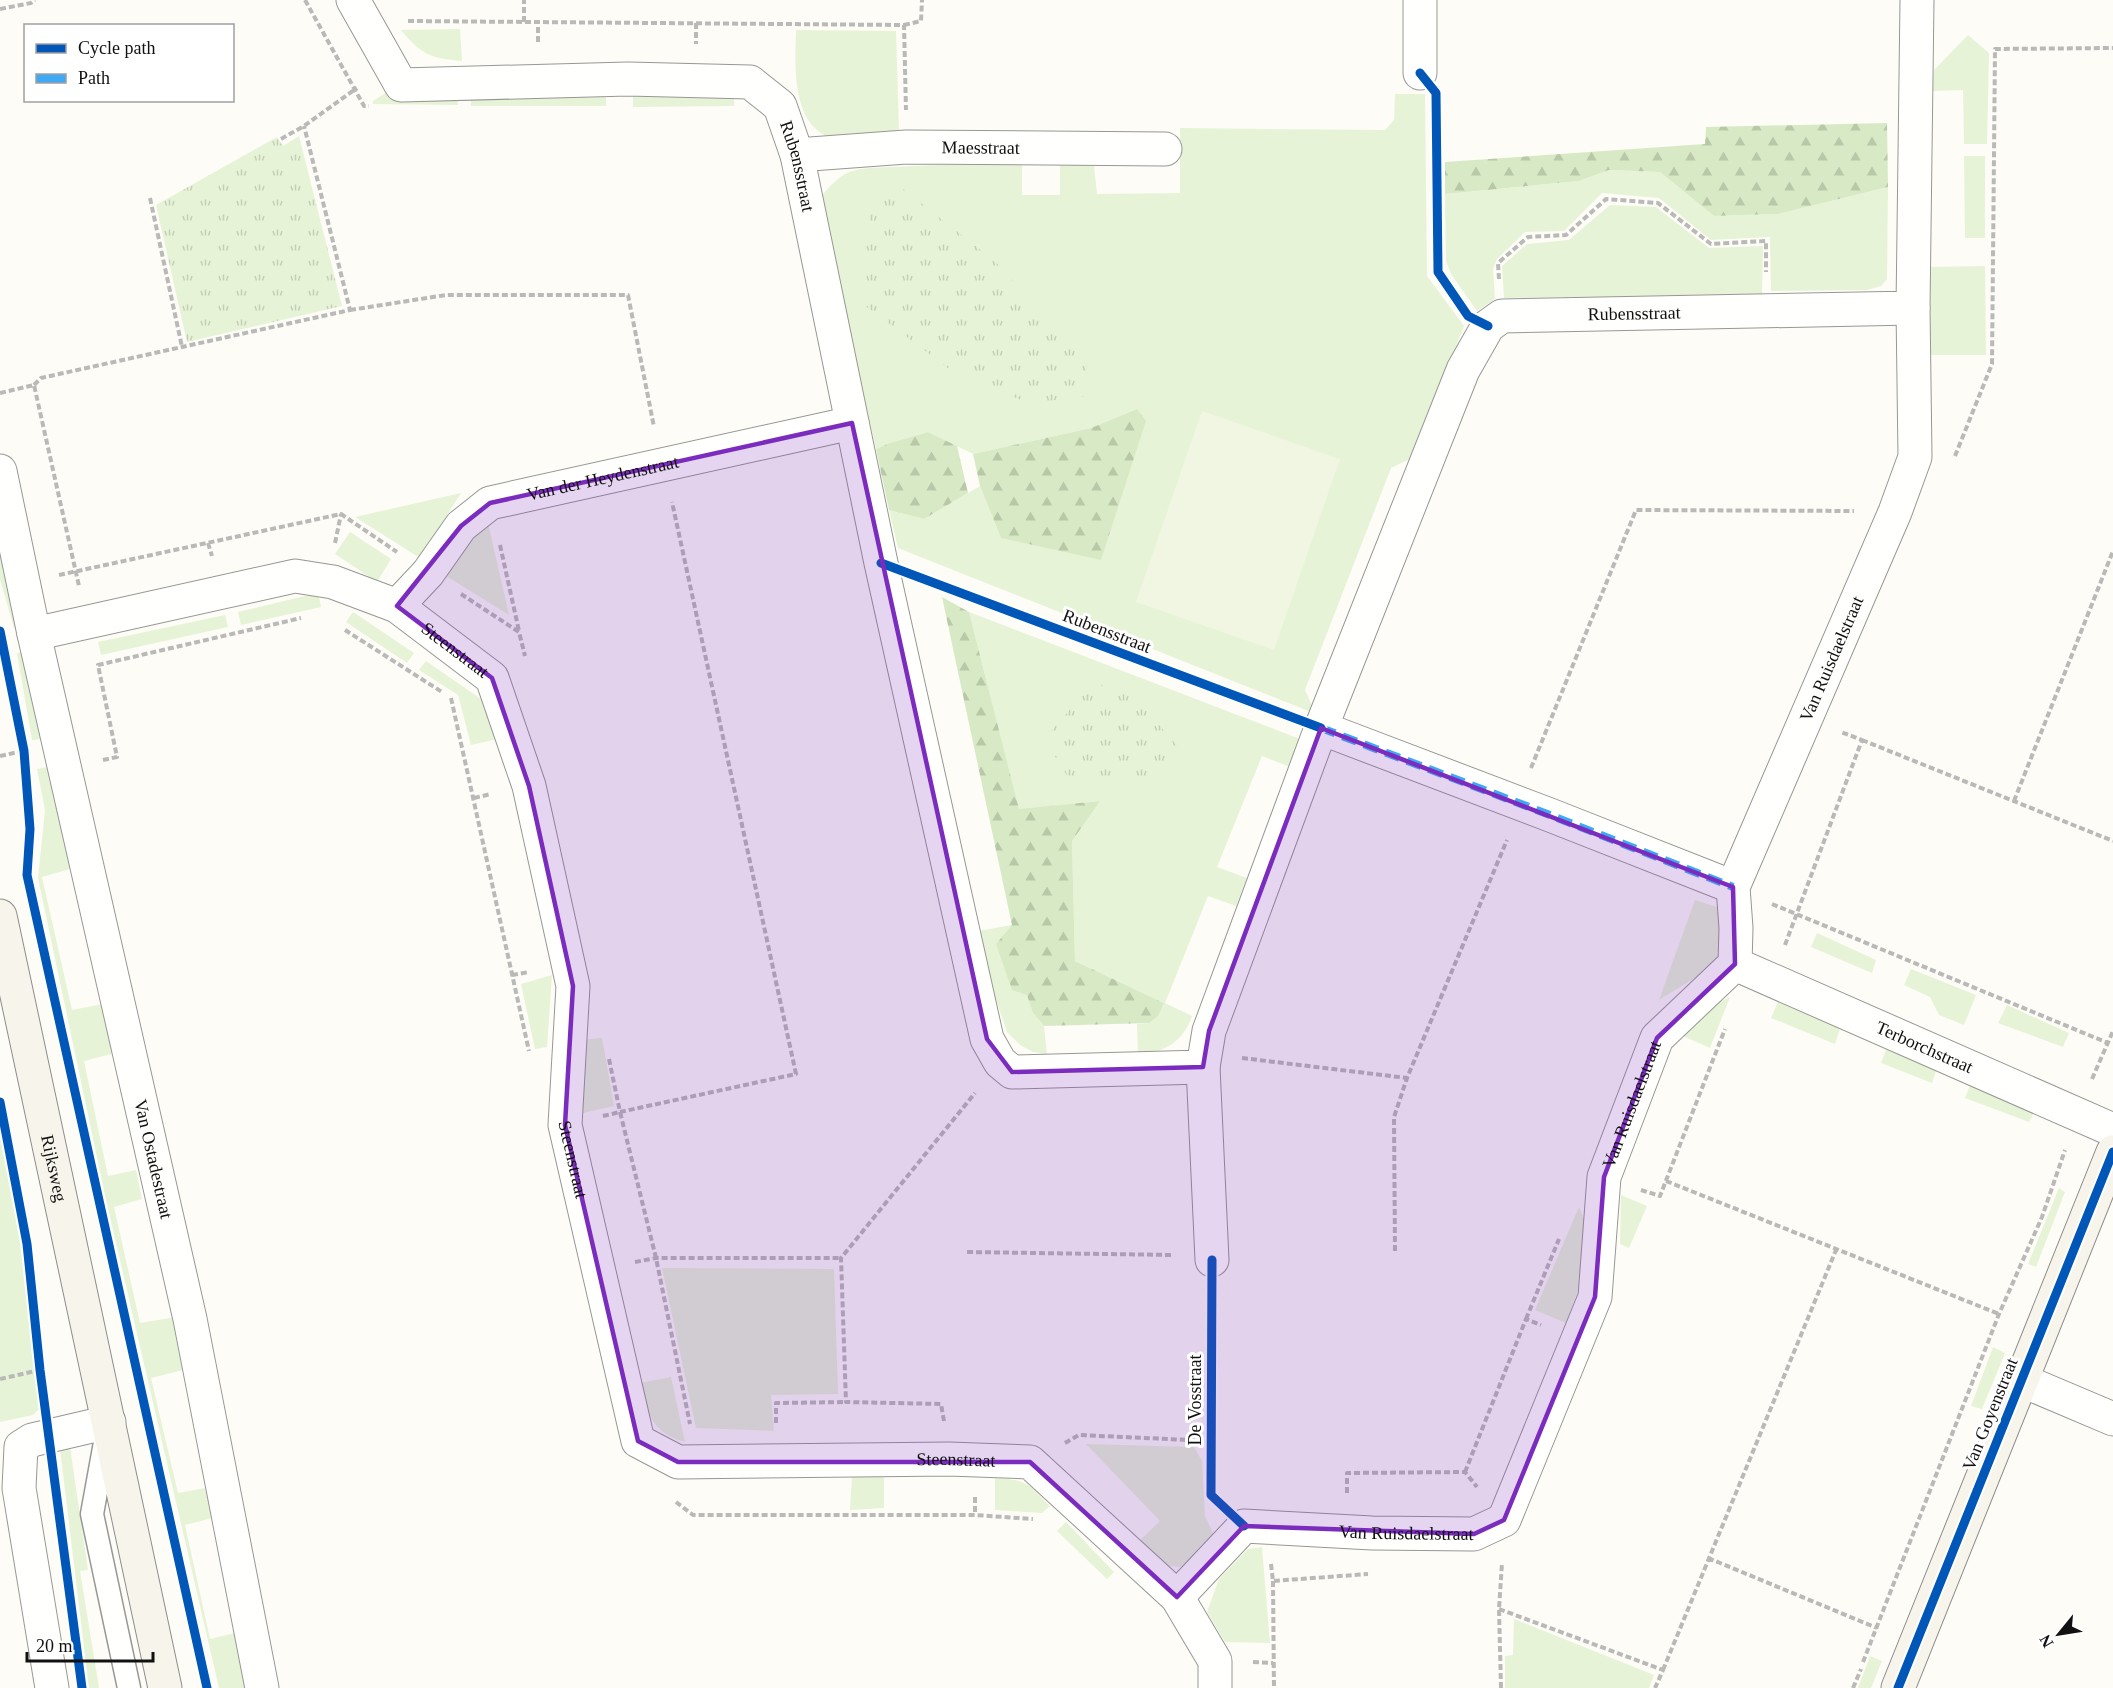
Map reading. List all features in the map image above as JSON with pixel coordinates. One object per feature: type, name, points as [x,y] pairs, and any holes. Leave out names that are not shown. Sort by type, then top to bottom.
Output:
[{"type":"street","name":"Rubensstraat","points":[[352,0],[401,85],[628,79],[750,82],[780,106],[797,155],[881,563],[987,1039],[1000,1062]]},
{"type":"street","points":[[1420,0],[1420,74]]},
{"type":"street","points":[[1913,308],[1917,0]]},
{"type":"street","name":"Maesstraat","points":[[797,155],[906,147],[1165,149]]},
{"type":"street","name":"Rubensstraat","points":[[1502,316],[1913,308]]},
{"type":"street","name":"Van Ruisdaelstraat","points":[[1178,1597],[1244,1526],[1347,1532],[1474,1534],[1504,1520],[1595,1297],[1604,1177],[1657,1038],[1735,964],[1736,928],[1733,887],[1895,512],[1916,457],[1913,308]]},
{"type":"street","points":[[1212,1253],[1203,1067],[1209,1031],[1321,728],[1463,370],[1488,326],[1502,316]]},
{"type":"street","name":"Van der Heydenstraat","points":[[397,606],[428,573],[461,526],[490,503],[852,423]]},
{"type":"street","name":"Van Ostadestraat","points":[[0,471],[64,769],[190,1319],[261,1688]]},
{"type":"street","name":"Steenstraat","points":[[34,634],[295,576],[333,582],[397,606],[492,678],[529,786],[573,986],[565,1125],[638,1441],[678,1462],[949,1459],[1030,1462]]},
{"type":"street","points":[[1321,728],[1733,887]]},
{"type":"street","name":"Rijksweg","points":[[0,916],[165,1688]]},
{"type":"street","name":"Terborchstraat","points":[[1735,964],[2113,1130]]},
{"type":"street","points":[[1000,1062],[1012,1072],[1203,1067]]},
{"type":"street","name":"Van Goyenstraat","points":[[1898,1688],[2113,1152]]},
{"type":"street","points":[[2021,1380],[2113,1419]]},
{"type":"street","points":[[52,1688],[19,1488],[21,1447],[32,1440],[109,1422]]},
{"type":"street","points":[[1030,1462],[1178,1597],[1215,1661],[1215,1688]]},
{"type":"lane","name":"Rijksweg","points":[[109,1422],[92,1514],[129,1688]]},
{"type":"path","points":[[0,9],[35,0]]},
{"type":"path","points":[[524,0],[524,22]]},
{"type":"path","points":[[904,25],[921,21],[922,0]]},
{"type":"path","points":[[1953,461],[1992,364],[1995,48],[2113,48]]},
{"type":"path","points":[[304,126],[350,310]]},
{"type":"path","points":[[150,198],[183,347]]},
{"type":"path","points":[[1502,316],[1498,263],[1528,237],[1566,235],[1606,199],[1658,203],[1711,244],[1766,241],[1766,310]]},
{"type":"path","points":[[0,393],[34,385],[41,378],[350,310],[446,295],[628,295],[656,435],[686,561],[796,1074],[565,1125]]},
{"type":"path","points":[[34,385],[117,757],[64,769]]},
{"type":"path","points":[[490,503],[519,632]]},
{"type":"path","points":[[2013,801],[2113,551]]},
{"type":"path","points":[[98,665],[309,616]]},
{"type":"path","points":[[341,627],[452,699],[529,1051],[534,1062]]},
{"type":"path","points":[[22,739],[25,762]]},
{"type":"path","points":[[1862,740],[2113,841]]},
{"type":"path","points":[[1733,887],[2108,1043]]},
{"type":"path","points":[[1853,1688],[2000,1314],[2042,1217],[2077,1114],[2113,1031]]},
{"type":"path","points":[[846,1402],[841,1258],[1000,1062]]},
{"type":"path","points":[[1395,1251],[1394,1118],[1407,1078]]},
{"type":"path","points":[[620,1112],[656,1258]]},
{"type":"path","points":[[1666,1181],[2000,1314]]},
{"type":"path","points":[[1655,1688],[1836,1250]]},
{"type":"path","points":[[966,1252],[1196,1255],[1212,1253]]},
{"type":"path","points":[[598,1268],[656,1258],[841,1258]]},
{"type":"path","points":[[1465,1472],[1526,1318],[1577,1340]]},
{"type":"path","points":[[39,1359],[48,1436]]},
{"type":"path","points":[[0,1379],[40,1370]]},
{"type":"path","points":[[777,1462],[776,1403],[941,1404],[949,1459],[975,1480],[975,1515]]},
{"type":"path","points":[[1030,1462],[1079,1435],[1212,1441]]},
{"type":"path","points":[[1465,1472],[1504,1520]]},
{"type":"path","points":[[1347,1532],[1347,1473],[1465,1472]]},
{"type":"path","points":[[1708,1558],[1877,1628]]},
{"type":"path","points":[[1273,1581],[1274,1688]]},
{"type":"path","points":[[1501,1688],[1499,1609],[1663,1670]]},
{"type":"highlighted area","points":[[852,423],[987,1039],[1012,1072],[1203,1067],[1209,1031],[1321,728],[1733,887],[1735,964],[1657,1038],[1604,1177],[1595,1297],[1504,1520],[1474,1534],[1244,1526],[1177,1597],[1030,1462],[678,1462],[638,1441],[565,1125],[573,986],[529,786],[492,678],[397,606],[461,526],[490,503]]},
{"type":"green space","points":[[460,29],[462,61],[427,54],[401,30]]},
{"type":"green space","points":[[796,30],[896,31],[899,132],[834,138],[817,130],[808,119],[798,91],[795,59]]},
{"type":"green space","points":[[1968,35],[1989,53],[1987,144],[1964,144],[1963,90],[1932,91],[1934,70]]},
{"type":"green space","points":[[398,85],[458,93],[458,105],[373,104],[373,101]]},
{"type":"green space","points":[[471,94],[606,94],[606,106],[471,106]]},
{"type":"green space","points":[[633,94],[734,94],[734,106],[633,107]]},
{"type":"green space","points":[[1395,94],[1425,94],[1427,276],[1464,326],[1412,458],[1391,468],[1305,690],[1313,708],[1311,712],[898,548],[889,510],[924,519],[980,486],[1001,538],[1137,409],[1091,428],[973,454],[928,432],[876,449],[824,217],[823,194],[834,183],[849,172],[870,168],[982,163],[1022,164],[1022,195],[1060,195],[1060,164],[1094,166],[1097,194],[1180,193],[1180,128],[1385,130],[1394,120]]},
{"type":"green space","points":[[1887,123],[1888,187],[1778,214],[1714,216],[1660,172],[1609,170],[1579,181],[1445,194],[1445,162],[1705,144],[1706,127]]},
{"type":"green space","points":[[299,136],[342,306],[187,342],[156,205],[277,137],[283,146]]},
{"type":"green space","points":[[1964,156],[1985,156],[1985,238],[1965,238]]},
{"type":"green space","points":[[1609,170],[1660,172],[1714,216],[1778,214],[1888,187],[1887,279],[1881,286],[1867,290],[1771,291],[1770,237],[1711,240],[1659,198],[1602,193],[1564,231],[1525,232],[1497,259],[1493,269],[1495,299],[1477,311],[1451,274],[1446,261],[1445,194],[1579,181]]},
{"type":"green space","points":[[898,185],[996,262],[1087,365],[1083,397],[1029,403],[957,375],[863,304],[859,267],[873,204]]},
{"type":"green space","points":[[1610,205],[1656,207],[1709,248],[1763,246],[1762,296],[1504,298],[1502,266],[1527,244],[1569,240]]},
{"type":"green space","points":[[1985,266],[1986,355],[1929,355],[1929,267]]},
{"type":"green space","points":[[1137,409],[1146,421],[1101,560],[1001,538],[980,486],[973,454],[1091,428]]},
{"type":"green space","points":[[1202,411],[1340,459],[1274,650],[1136,602]]},
{"type":"green space","points":[[928,432],[957,446],[968,493],[924,519],[889,510],[876,449]]},
{"type":"green space","points":[[461,493],[420,558],[355,517]]},
{"type":"green space","points":[[488,523],[509,615],[446,576],[472,537]]},
{"type":"green space","points":[[350,532],[391,559],[377,582],[335,554]]},
{"type":"green space","points":[[0,544],[18,627],[14,628],[0,579]]},
{"type":"green space","points":[[309,595],[319,597],[321,607],[241,625],[238,612]]},
{"type":"green space","points":[[942,597],[969,612],[1019,809],[1100,801],[1072,841],[1075,961],[1164,1003],[1158,1016],[1149,1023],[1044,1026],[1033,1013],[1027,995],[1012,990],[996,944],[1012,925]]},
{"type":"green space","points":[[353,612],[414,653],[407,663],[346,622]]},
{"type":"green space","points":[[969,612],[1300,739],[1290,767],[1262,756],[1217,867],[1247,878],[1236,906],[1208,896],[1165,1003],[1192,1016],[1184,1033],[1165,1048],[1138,1055],[1137,1024],[1149,1023],[1164,1003],[1075,961],[1072,841],[1099,801],[1019,810]]},
{"type":"green space","points":[[225,615],[228,627],[101,655],[98,642]]},
{"type":"green space","points":[[24,652],[42,739],[32,740],[17,653]]},
{"type":"green space","points":[[426,661],[491,706],[502,738],[471,745],[458,695],[419,670]]},
{"type":"green space","points":[[1094,682],[1134,696],[1186,756],[1155,785],[1136,788],[1120,773],[1075,788],[1044,739]]},
{"type":"green space","points":[[48,767],[70,869],[42,877],[72,1010],[108,1003],[119,1052],[84,1061],[108,1176],[136,1170],[142,1199],[114,1207],[140,1323],[176,1317],[187,1369],[151,1378],[178,1493],[205,1488],[212,1518],[185,1525],[210,1639],[235,1633],[249,1688],[219,1688],[105,1195],[38,878],[45,810],[37,769]]},
{"type":"green space","points":[[1695,900],[1723,909],[1722,942],[1719,954],[1705,970],[1659,1000]]},
{"type":"green space","points":[[1012,925],[1033,1013],[1044,1026],[1047,1054],[1033,1052],[1020,1045],[1007,1032],[989,979],[978,931]]},
{"type":"green space","points":[[1817,933],[1876,960],[1872,973],[1811,947]]},
{"type":"green space","points":[[1911,969],[1976,995],[1964,1025],[1939,1015],[1930,997],[1904,985]]},
{"type":"green space","points":[[552,975],[547,1047],[535,1049],[521,984]]},
{"type":"green space","points":[[1730,997],[1710,1048],[1678,1034],[1692,1015]]},
{"type":"green space","points":[[1778,1002],[1840,1028],[1835,1044],[1771,1018]]},
{"type":"green space","points":[[2007,1005],[2069,1033],[2063,1047],[1998,1023]]},
{"type":"green space","points":[[1892,1034],[1937,1068],[1932,1083],[1881,1063]]},
{"type":"green space","points":[[602,1038],[614,1106],[583,1113],[577,1085],[580,1040]]},
{"type":"green space","points":[[1973,1078],[2036,1108],[2029,1122],[1965,1098]]},
{"type":"green space","points":[[0,1130],[20,1242],[39,1409],[33,1415],[0,1422]]},
{"type":"green space","points":[[2059,1188],[2065,1192],[2036,1267],[2028,1264]]},
{"type":"green space","points":[[1621,1195],[1647,1206],[1629,1248],[1620,1244]]},
{"type":"green space","points":[[1579,1207],[1585,1221],[1584,1273],[1566,1323],[1535,1310]]},
{"type":"green space","points":[[662,1268],[834,1269],[838,1394],[771,1395],[774,1431],[696,1428]]},
{"type":"green space","points":[[1993,1347],[2005,1353],[1982,1409],[1971,1406]]},
{"type":"green space","points":[[671,1377],[685,1442],[665,1433],[658,1427],[649,1412],[640,1383]]},
{"type":"green space","points":[[1086,1444],[1194,1447],[1202,1461],[1205,1516],[1215,1537],[1187,1567],[1162,1566],[1136,1544],[1160,1521]]},
{"type":"green space","points":[[70,1447],[88,1570],[80,1571],[99,1688],[89,1688],[60,1449]]},
{"type":"green space","points":[[852,1476],[884,1476],[884,1508],[850,1510]]},
{"type":"green space","points":[[995,1478],[1026,1484],[1050,1506],[1042,1513],[995,1510]]},
{"type":"green space","points":[[1066,1522],[1114,1572],[1107,1579],[1057,1531]]},
{"type":"green space","points":[[1262,1547],[1270,1643],[1225,1642],[1207,1612],[1219,1579],[1248,1549]]},
{"type":"green space","points":[[1514,1619],[1654,1675],[1649,1688],[1505,1688],[1505,1656],[1513,1655]]},
{"type":"green space","points":[[1870,1656],[1882,1661],[1871,1688],[1858,1688]]},
{"type":"marked path","points":[[1321,728],[1733,887]]},
{"type":"cycle path","points":[[1420,73],[1436,93],[1438,272],[1468,316],[1488,326]]},
{"type":"cycle path","points":[[881,563],[1321,728]]},
{"type":"cycle path","points":[[0,631],[24,751],[30,829],[27,875],[207,1688]]},
{"type":"cycle path","points":[[0,1102],[27,1244],[40,1370],[82,1688]]},
{"type":"cycle path","points":[[1898,1688],[2113,1152]]},
{"type":"cycle path","name":"De Vosstraat","points":[[1212,1260],[1211,1495],[1244,1526]]}]
